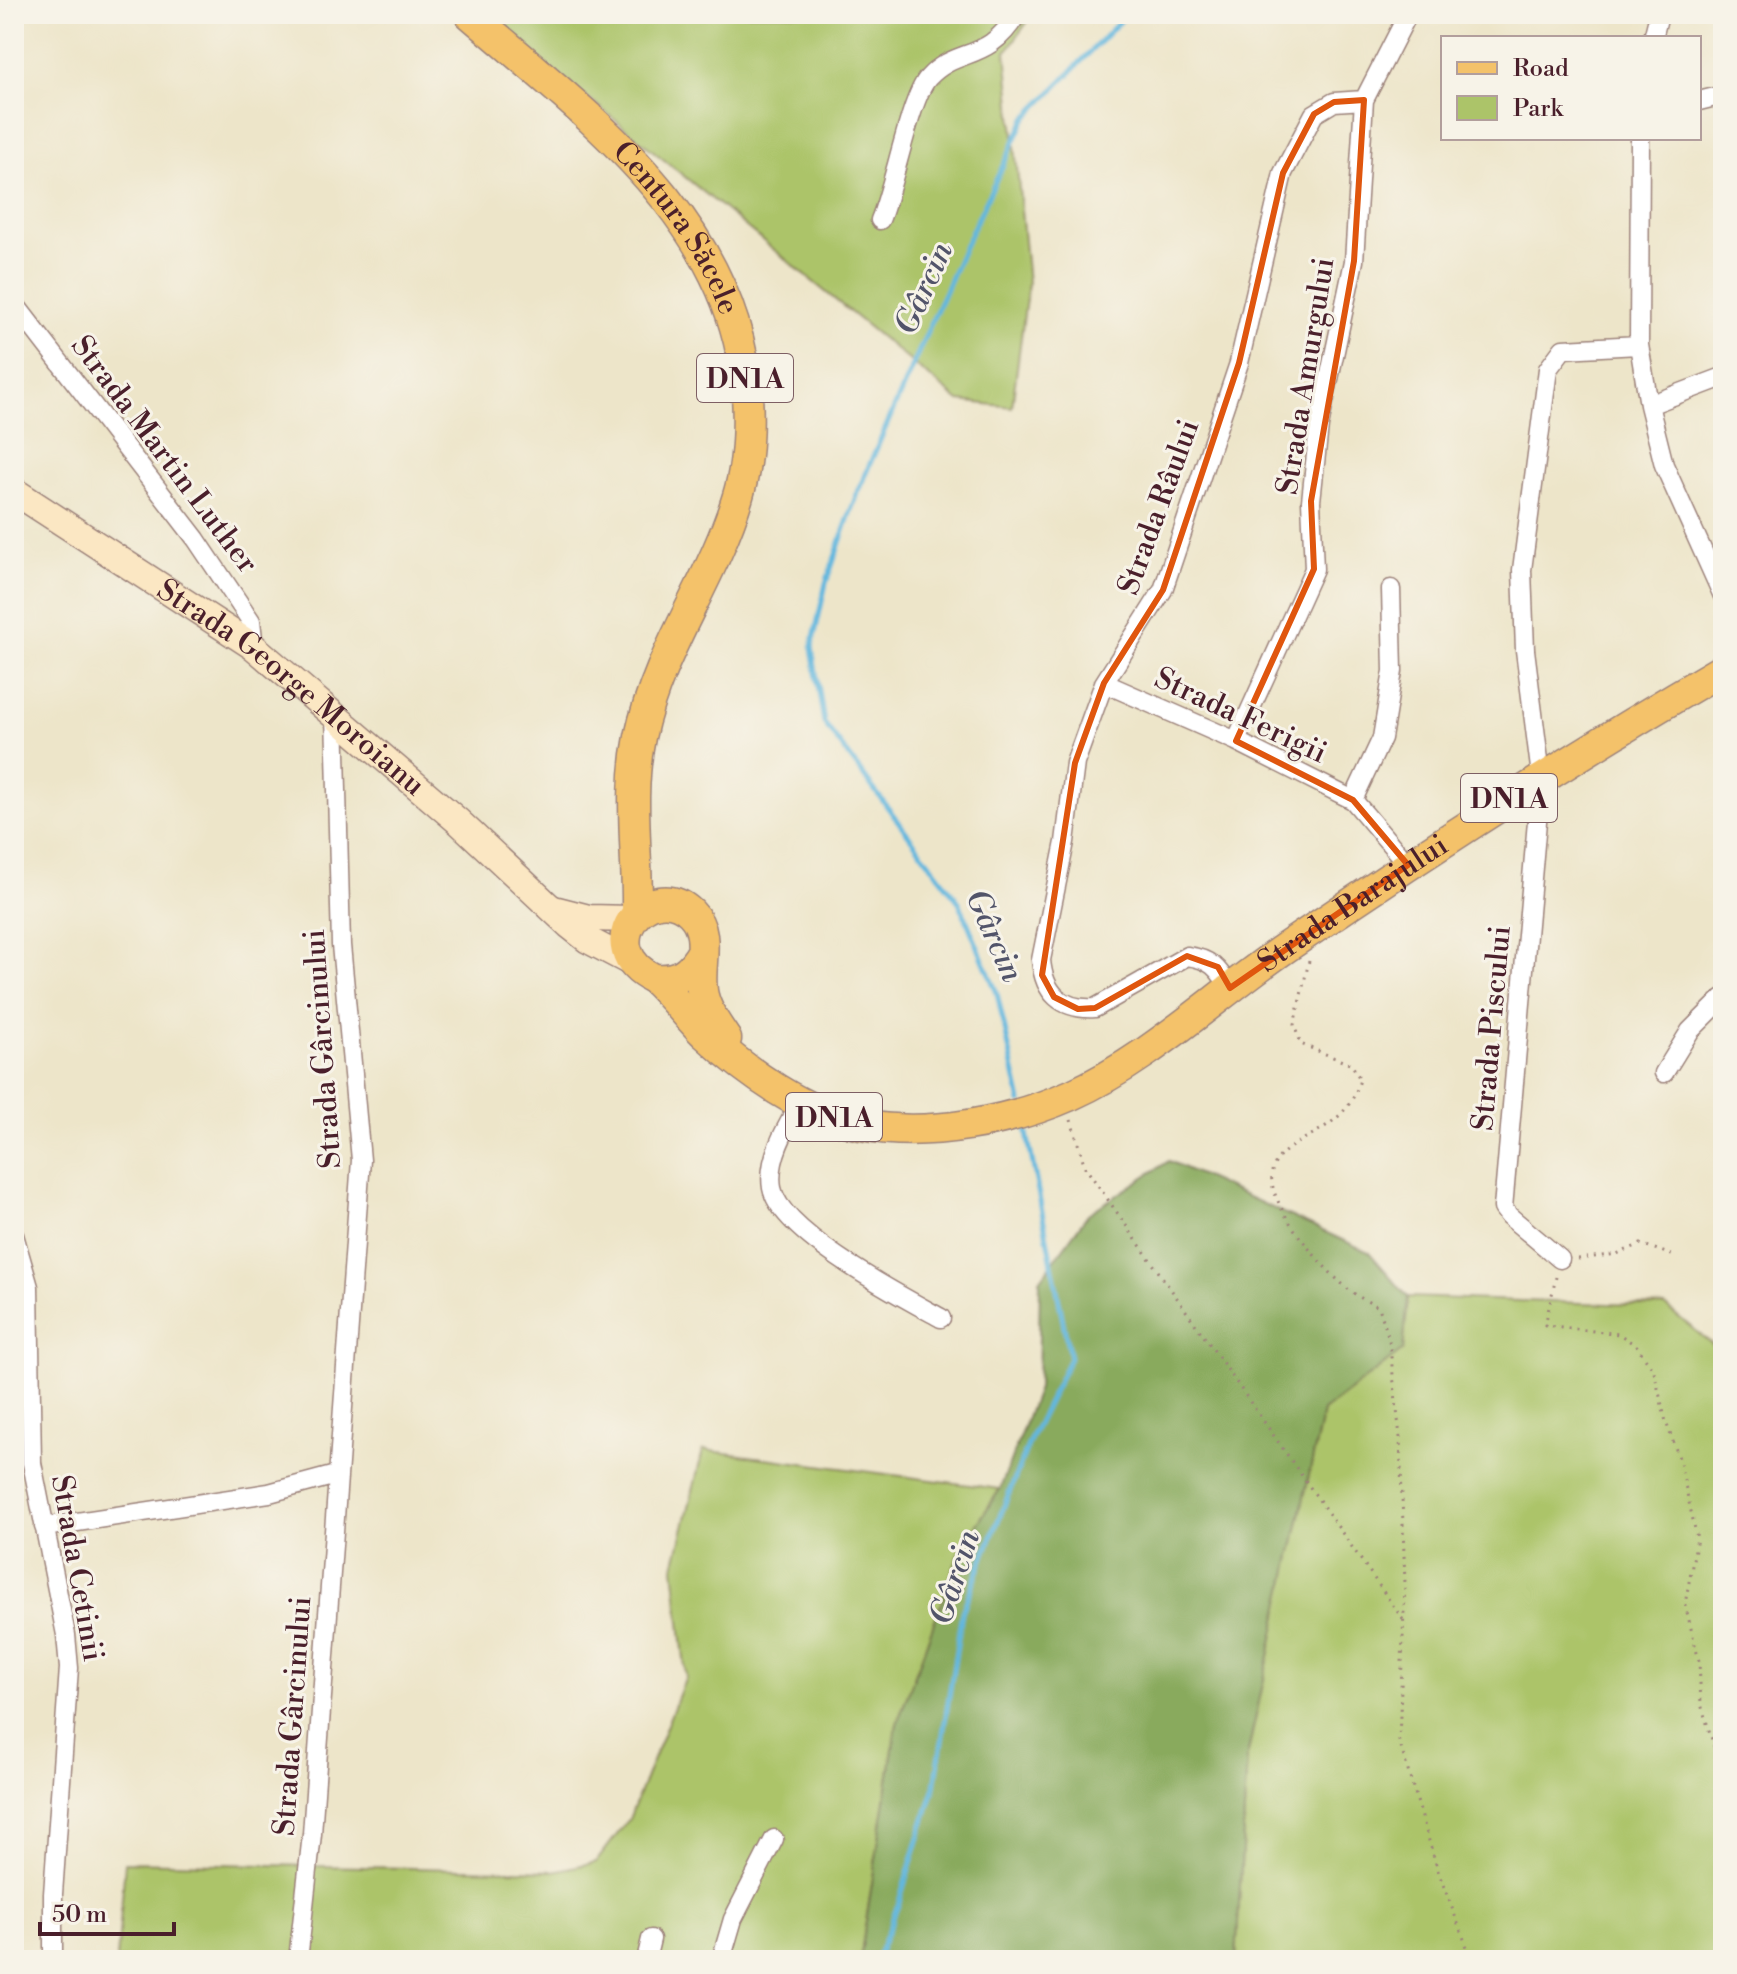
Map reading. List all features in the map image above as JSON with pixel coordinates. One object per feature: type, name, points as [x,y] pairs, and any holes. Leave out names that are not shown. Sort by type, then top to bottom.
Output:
[{"type":"main road","name":"Centura Săcele","points":[[470,14],[628,155],[684,219],[716,276],[741,351],[748,436],[739,495],[648,706],[634,775],[635,916]]},
{"type":"main road","name":"Strada George Moroianu","points":[[14,491],[254,647],[335,713],[588,940],[642,970],[707,1035],[746,1067],[801,1102],[861,1125],[897,1129],[985,1121],[1069,1096]]},
{"type":"main road","name":"Strada Barajului","points":[[1069,1096],[1130,1062],[1301,937],[1541,776],[1723,669]]},
{"type":"main road","name":"Centura Săcele","points":[[633,825],[656,871],[691,912]]},
{"type":"main road","points":[[635,916],[647,906],[670,902],[691,912]]},
{"type":"main road","name":"Strada George Moroianu","points":[[550,907],[589,918],[635,916]]},
{"type":"main road","name":"DN1A","points":[[691,912],[703,937],[702,952]]},
{"type":"main road","name":"DN1A","points":[[635,916],[626,932],[642,970]]},
{"type":"main road","name":"Strada George Moroianu","points":[[702,952],[703,996],[709,1012],[746,1067]]},
{"type":"main road","points":[[642,970],[682,976],[693,968],[702,952]]},
{"type":"street","points":[[880,220],[898,169],[916,96],[926,80],[950,62],[994,43],[1017,14]]},
{"type":"street","name":"Strada Amurgului","points":[[1236,741],[1314,569],[1311,501],[1319,426],[1354,261],[1364,100],[1408,14]]},
{"type":"street","points":[[1654,36],[1659,14]]},
{"type":"street","points":[[1701,100],[1723,95]]},
{"type":"street","name":"Strada Râului","points":[[1230,988],[1218,967],[1203,958],[1187,956],[1095,1008],[1078,1009],[1054,997],[1042,975],[1044,938],[1065,842],[1075,763],[1104,683],[1163,590],[1239,363],[1283,173],[1314,114],[1334,102],[1364,100]]},
{"type":"street","points":[[1640,140],[1639,345],[1649,405],[1664,465],[1723,596]]},
{"type":"street","name":"Strada Martin Luther","points":[[14,303],[49,344],[196,539],[246,613],[254,647]]},
{"type":"street","points":[[1541,776],[1525,650],[1522,570],[1548,369],[1563,349],[1639,345]]},
{"type":"street","points":[[1649,405],[1723,377]]},
{"type":"street","name":"Strada Ferigii","points":[[1353,800],[1382,738],[1393,671],[1391,589]]},
{"type":"street","name":"Strada Ferigii","points":[[1104,683],[1236,741],[1353,800],[1408,865]]},
{"type":"street","name":"Strada Gârcinului","points":[[298,1960],[312,1834],[361,1160],[341,945],[335,713]]},
{"type":"street","name":"Strada Piscului","points":[[1541,776],[1503,1208],[1560,1259]]},
{"type":"street","points":[[1664,1073],[1690,1031],[1723,998]]},
{"type":"street","points":[[801,1102],[778,1142],[771,1187],[781,1209],[868,1278],[941,1318]]},
{"type":"street","name":"Strada Cetinii","points":[[14,1235],[29,1287],[21,1333],[32,1463],[66,1635],[69,1668],[53,1894],[53,1960]]},
{"type":"street","points":[[44,1527],[269,1493],[336,1475]]},
{"type":"street","points":[[721,1960],[733,1919],[774,1839]]},
{"type":"street","points":[[646,1960],[651,1939]]},
{"type":"path","points":[[1301,937],[1310,956],[1294,1025],[1301,1044],[1352,1065],[1360,1079],[1355,1099],[1335,1121],[1284,1154],[1273,1167],[1272,1184],[1297,1236],[1351,1292],[1379,1307],[1389,1339],[1400,1437],[1404,1621],[1399,1741],[1439,1874],[1472,1960]]},
{"type":"path","points":[[1069,1096],[1072,1128],[1085,1167],[1404,1621]]},
{"type":"path","points":[[1677,1257],[1641,1244],[1594,1258],[1560,1259],[1545,1325],[1619,1334],[1637,1346],[1654,1371],[1666,1422],[1679,1458],[1697,1538],[1685,1604],[1699,1661],[1701,1704],[1721,1769],[1723,1833]]},
{"type":"highlighted area","points":[[1364,100],[1354,261],[1311,501],[1314,569],[1236,741],[1353,800],[1408,865],[1230,988],[1218,967],[1187,956],[1095,1008],[1078,1009],[1054,997],[1042,975],[1075,763],[1104,683],[1163,590],[1239,363],[1283,173],[1314,114],[1334,102]]},
{"type":"green space","points":[[460,14],[1033,14],[1006,52],[1028,283],[1012,407],[959,401],[592,101]]},
{"type":"green space","points":[[1169,1161],[1369,1252],[1408,1297],[1403,1350],[1323,1411],[1247,1756],[1236,1960],[860,1960],[897,1724],[961,1549],[1000,1489],[1038,1388],[1040,1280],[1088,1214]]},
{"type":"green space","points":[[1408,1297],[1665,1306],[1723,1353],[1723,1960],[1236,1960],[1247,1756],[1323,1411],[1403,1350]]},
{"type":"green space","points":[[703,1450],[1000,1489],[961,1549],[897,1724],[860,1960],[117,1960],[125,1862],[554,1871],[596,1862],[629,1819],[686,1677],[674,1567]]},
{"type":"waterway","name":"Gârcin","points":[[1021,1102],[997,993],[959,902],[824,723],[812,647],[826,583],[856,496],[964,247],[1025,119],[1127,14]]},
{"type":"waterway","name":"Gârcin","points":[[876,1960],[898,1905],[935,1786],[962,1612],[1032,1435],[1070,1358],[1025,1123]]}]
